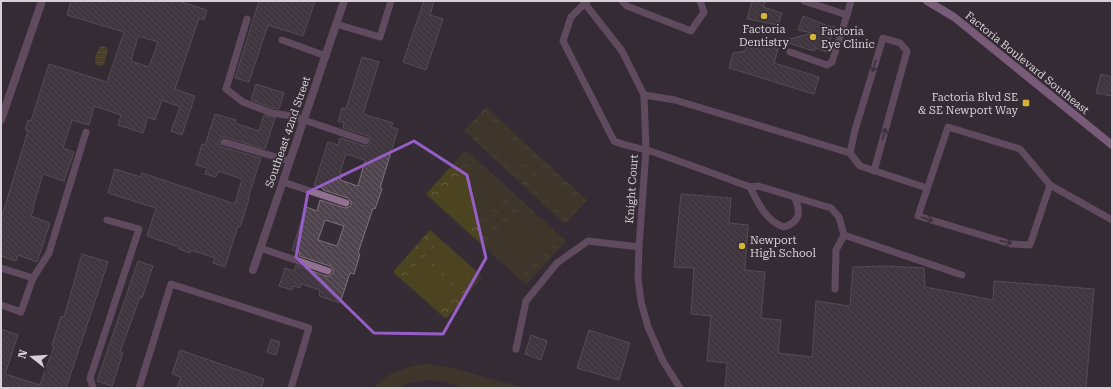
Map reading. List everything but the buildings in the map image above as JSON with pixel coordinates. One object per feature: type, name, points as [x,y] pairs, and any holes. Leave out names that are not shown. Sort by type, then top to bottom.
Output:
[{"type":"main road","name":"Factoria Boulevard Southeast","points":[[929,2],[954,17],[1112,145]]},
{"type":"street","points":[[1,120],[42,1]]},
{"type":"street","name":"Southeast 42nd Street","points":[[253,270],[344,1]]},
{"type":"lane","points":[[336,24],[380,37],[392,1]]},
{"type":"lane","points":[[622,1],[627,6],[691,31],[704,12],[700,1]]},
{"type":"lane","points":[[804,1],[847,15]]},
{"type":"lane","points":[[790,52],[827,65],[832,62],[851,1]]},
{"type":"lane","points":[[585,2],[571,17],[563,41],[614,141],[625,146],[638,147],[750,187],[758,186],[831,208],[839,217],[844,236],[836,250],[835,289]]},
{"type":"lane","name":"Knight Court","points":[[585,2],[622,51],[644,95],[646,150],[638,247],[638,278],[641,302],[648,326],[663,361],[680,388]]},
{"type":"lane","points":[[247,19],[226,90],[243,102],[272,113],[304,119],[366,141]]},
{"type":"lane","points":[[850,153],[855,130],[883,38],[900,43],[907,51],[874,171]]},
{"type":"lane","points":[[282,40],[326,56]]},
{"type":"lane","points":[[644,95],[675,100],[850,153],[860,166],[927,188]]},
{"type":"lane","points":[[1050,185],[1030,245],[1011,244],[918,216],[948,127],[1020,149],[1050,185],[1112,220]]},
{"type":"lane","points":[[1,305],[20,312],[33,278],[49,253],[86,132]]},
{"type":"lane","points":[[224,142],[290,161]]},
{"type":"lane","points":[[283,182],[346,203]]},
{"type":"lane","points":[[750,187],[762,210],[771,221],[784,227],[791,225],[796,221],[798,206],[795,198]]},
{"type":"lane","points":[[93,388],[90,378],[139,229],[107,220]]},
{"type":"lane","points":[[844,236],[962,275]]},
{"type":"lane","points":[[516,349],[526,301],[556,263],[588,240],[638,247]]},
{"type":"lane","points":[[260,248],[328,271]]},
{"type":"lane","points":[[1,268],[33,278]]},
{"type":"lane","points":[[139,388],[171,284],[309,328],[291,388]]},
{"type":"highlighted area","points":[[414,141],[467,175],[486,258],[443,334],[374,333],[296,257],[308,192]]},
{"type":"green space","points":[[486,107],[587,200],[565,224],[464,131]]},
{"type":"green space","points":[[492,121],[524,151],[510,166],[478,136]]},
{"type":"green space","points":[[466,150],[566,241],[526,285],[426,194]]},
{"type":"green space","points":[[470,165],[501,195],[487,211],[455,180]]},
{"type":"green space","points":[[543,168],[575,198],[561,213],[529,183]]},
{"type":"green space","points":[[453,184],[485,215],[470,230],[438,200]]},
{"type":"green space","points":[[520,211],[552,241],[538,256],[506,226]]},
{"type":"green space","points":[[430,230],[483,277],[446,319],[393,272]]},
{"type":"green space","points":[[504,230],[536,260],[521,276],[489,245]]},
{"type":"green space","points":[[439,241],[471,271],[457,286],[425,256]]},
{"type":"green space","points":[[419,262],[451,292],[437,308],[405,277]]},
{"type":"green space","points":[[426,364],[449,367],[524,388],[466,388],[445,382],[427,380],[408,383],[399,388],[373,388],[385,378],[397,371],[411,366]]},
{"type":"shaded area","points":[[103,46],[108,49],[104,65],[99,66],[95,63],[96,55],[100,47]]},
{"type":"place","name":"Factoria Dentistry","points":[[764,16]]},
{"type":"place","name":"Factoria Eye Clinic","points":[[813,37]]},
{"type":"place","name":"Factoria Blvd SE & SE Newport Way","points":[[1026,103]]},
{"type":"place","name":"Newport High School","points":[[742,246]]}]
